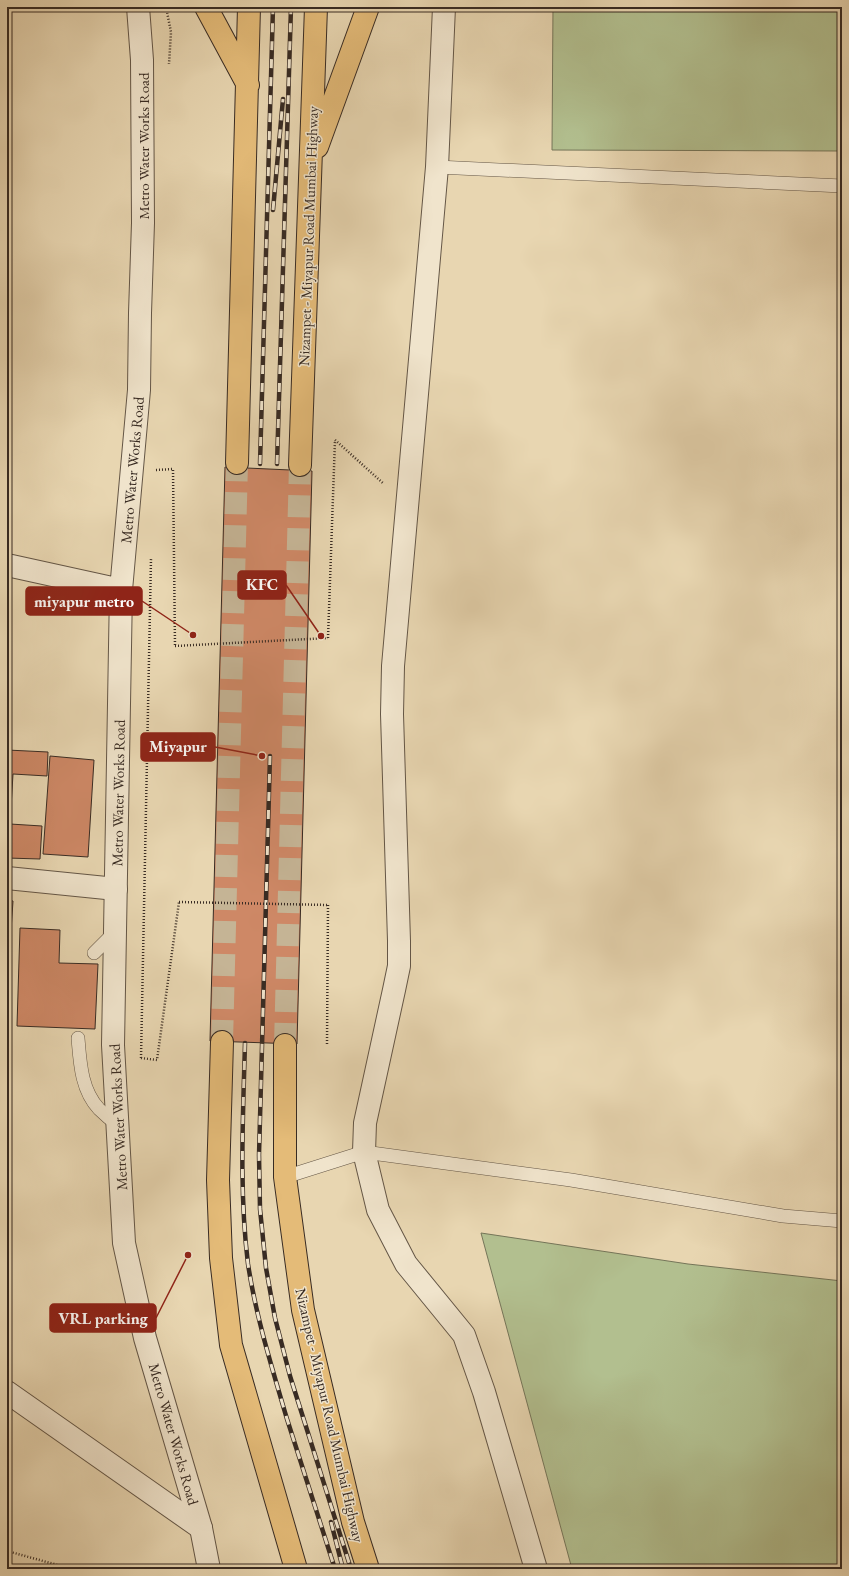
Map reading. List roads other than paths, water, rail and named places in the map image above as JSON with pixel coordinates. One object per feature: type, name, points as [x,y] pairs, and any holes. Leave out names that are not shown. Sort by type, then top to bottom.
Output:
[{"type":"highway","points":[[206,7],[248,86]]},
{"type":"highway","points":[[237,463],[249,7]]},
{"type":"highway","name":"Nizampet - Miyapur Road Mumbai Highway","points":[[300,465],[316,7]]},
{"type":"highway","points":[[310,165],[368,7]]},
{"type":"highway","points":[[222,1042],[218,1180],[220,1258],[231,1345],[296,1569]]},
{"type":"highway","name":"Nizampet - Miyapur Road Mumbai Highway","points":[[286,1045],[285,1177],[303,1310],[353,1522],[368,1569]]},
{"type":"street","name":"Metro Water Works Road","points":[[138,7],[142,60],[143,223],[140,313],[140,390],[136,412],[121,590],[114,1045],[124,1243],[145,1338],[201,1528],[209,1569]]},
{"type":"street","points":[[444,7],[437,167],[393,666],[392,714],[399,966],[369,1100],[365,1123],[364,1152],[378,1210],[406,1264],[464,1335],[484,1392],[536,1569]]},
{"type":"street","points":[[7,565],[121,590]]},
{"type":"street","points":[[7,878],[116,889]]},
{"type":"street","points":[[7,1392],[201,1528]]},
{"type":"lane","points":[[437,167],[842,186]]},
{"type":"lane","points":[[94,953],[116,932]]},
{"type":"lane","points":[[78,1038],[80,1063],[86,1092],[98,1108],[118,1125]]},
{"type":"lane","points":[[285,1177],[364,1152],[571,1180],[783,1216],[842,1221]]},
{"type":"tunnel","points":[[222,1042],[237,463]]},
{"type":"tunnel","points":[[285,1045],[300,465]]},
{"type":"railway","points":[[260,464],[273,7]]},
{"type":"railway","points":[[277,464],[291,7]]},
{"type":"railway","points":[[273,210],[283,99]]},
{"type":"railway","points":[[270,756],[259,1155],[260,1209],[266,1268],[275,1318],[290,1376],[351,1569]]},
{"type":"railway","points":[[245,1043],[243,1209],[251,1284],[265,1342],[287,1419],[335,1569]]},
{"type":"railway","points":[[331,1522],[343,1569]]},
{"type":"place","name":"miyapur metro","points":[[193,635]]},
{"type":"place","name":"KFC","points":[[321,636]]},
{"type":"place","name":"Miyapur","points":[[262,756]]},
{"type":"place","name":"VRL parking","points":[[188,1255]]}]
